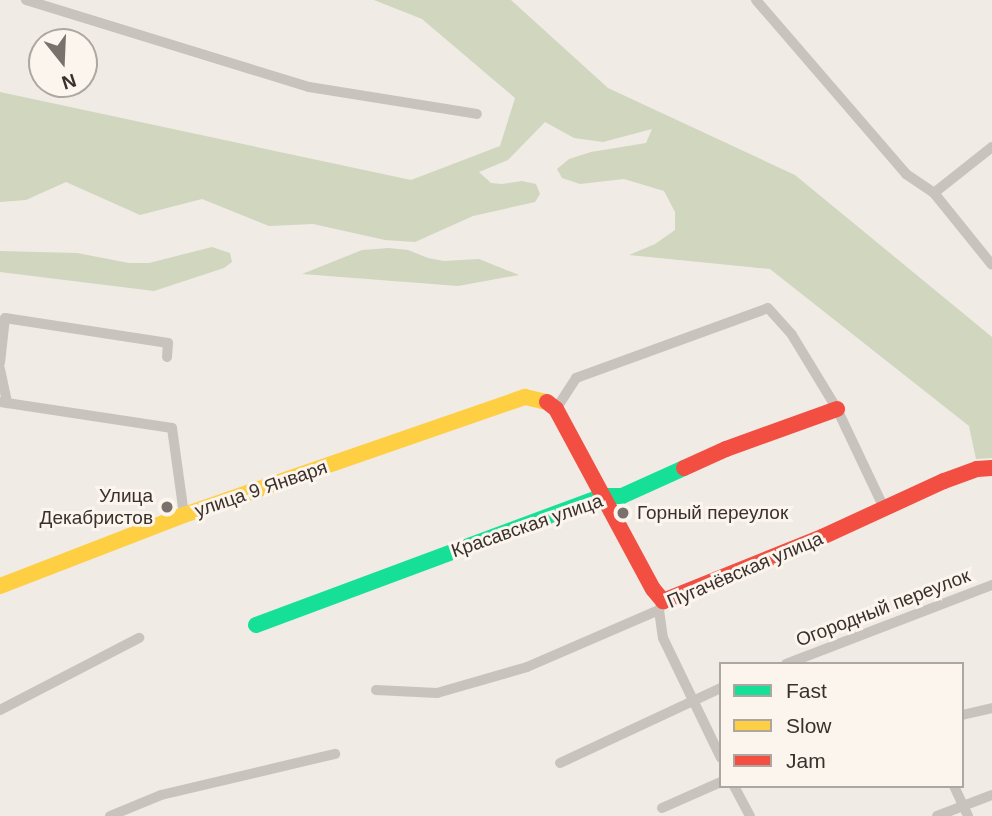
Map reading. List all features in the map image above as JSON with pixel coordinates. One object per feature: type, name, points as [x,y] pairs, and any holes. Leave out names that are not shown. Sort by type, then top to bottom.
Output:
[{"type":"main road","name":"улица 9 Января","points":[[0,586],[184,515],[525,397],[542,399],[556,409]]},
{"type":"main road","points":[[556,409],[661,606]]},
{"type":"main road","name":"Красавская улица","points":[[256,625],[602,496],[622,496],[726,449],[837,409]]},
{"type":"main road","name":"Пугачёвская улица","points":[[661,606],[977,469],[992,468]]},
{"type":"street","points":[[26,0],[309,87],[477,114]]},
{"type":"street","points":[[756,0],[906,174],[934,193],[992,265]]},
{"type":"street","points":[[934,193],[992,147]]},
{"type":"street","points":[[556,409],[576,378],[768,308],[792,335],[837,409],[884,508]]},
{"type":"street","points":[[0,363],[5,318],[168,343],[167,357]]},
{"type":"street","points":[[0,369],[4,403],[172,428],[184,515]]},
{"type":"street","name":"Огородный переулок","points":[[791,662],[992,585]]},
{"type":"street","points":[[661,606],[663,638],[719,754]]},
{"type":"street","name":"Пугачёвская улица","points":[[376,690],[437,693],[514,671],[661,606]]},
{"type":"street","points":[[0,710],[139,638]]},
{"type":"street","points":[[561,763],[692,699],[719,689]]},
{"type":"street","points":[[964,715],[992,708]]},
{"type":"street","points":[[110,816],[161,795],[335,754]]},
{"type":"street","points":[[662,808],[719,783]]},
{"type":"street","points":[[735,788],[750,816]]},
{"type":"street","points":[[955,788],[966,811]]},
{"type":"street","points":[[937,816],[966,811],[992,795]]},
{"type":"green space","points":[[374,0],[511,0],[608,88],[795,175],[992,337],[992,458],[976,459],[969,426],[770,269],[629,255],[655,244],[675,230],[675,212],[664,191],[624,179],[580,184],[562,178],[557,169],[569,159],[591,152],[646,143],[652,129],[603,142],[574,138],[545,122],[508,160],[479,172],[491,183],[522,181],[536,184],[540,194],[535,202],[473,216],[415,242],[385,240],[313,224],[269,226],[202,199],[140,215],[66,182],[26,200],[0,202],[0,92],[411,180],[500,146],[515,98],[422,19]]},
{"type":"green space","points":[[212,247],[230,253],[232,262],[224,268],[154,291],[0,272],[0,251],[77,253],[129,263],[149,263]]},
{"type":"green space","points":[[362,250],[408,250],[444,261],[479,259],[519,275],[458,286],[302,274]]},
{"type":"traffic: fast","points":[[256,625],[602,496],[622,496],[684,468]]},
{"type":"traffic: slow","points":[[0,586],[184,515],[525,397],[547,402]]},
{"type":"traffic: jam","points":[[547,402],[556,409],[653,589],[663,601],[822,537],[944,481],[977,469],[992,468]]},
{"type":"traffic: jam","points":[[684,468],[726,449],[837,409]]},
{"type":"place","name":"Улица Декабристов","points":[[167,507]]},
{"type":"place","name":"Горный переулок","points":[[623,513]]}]
